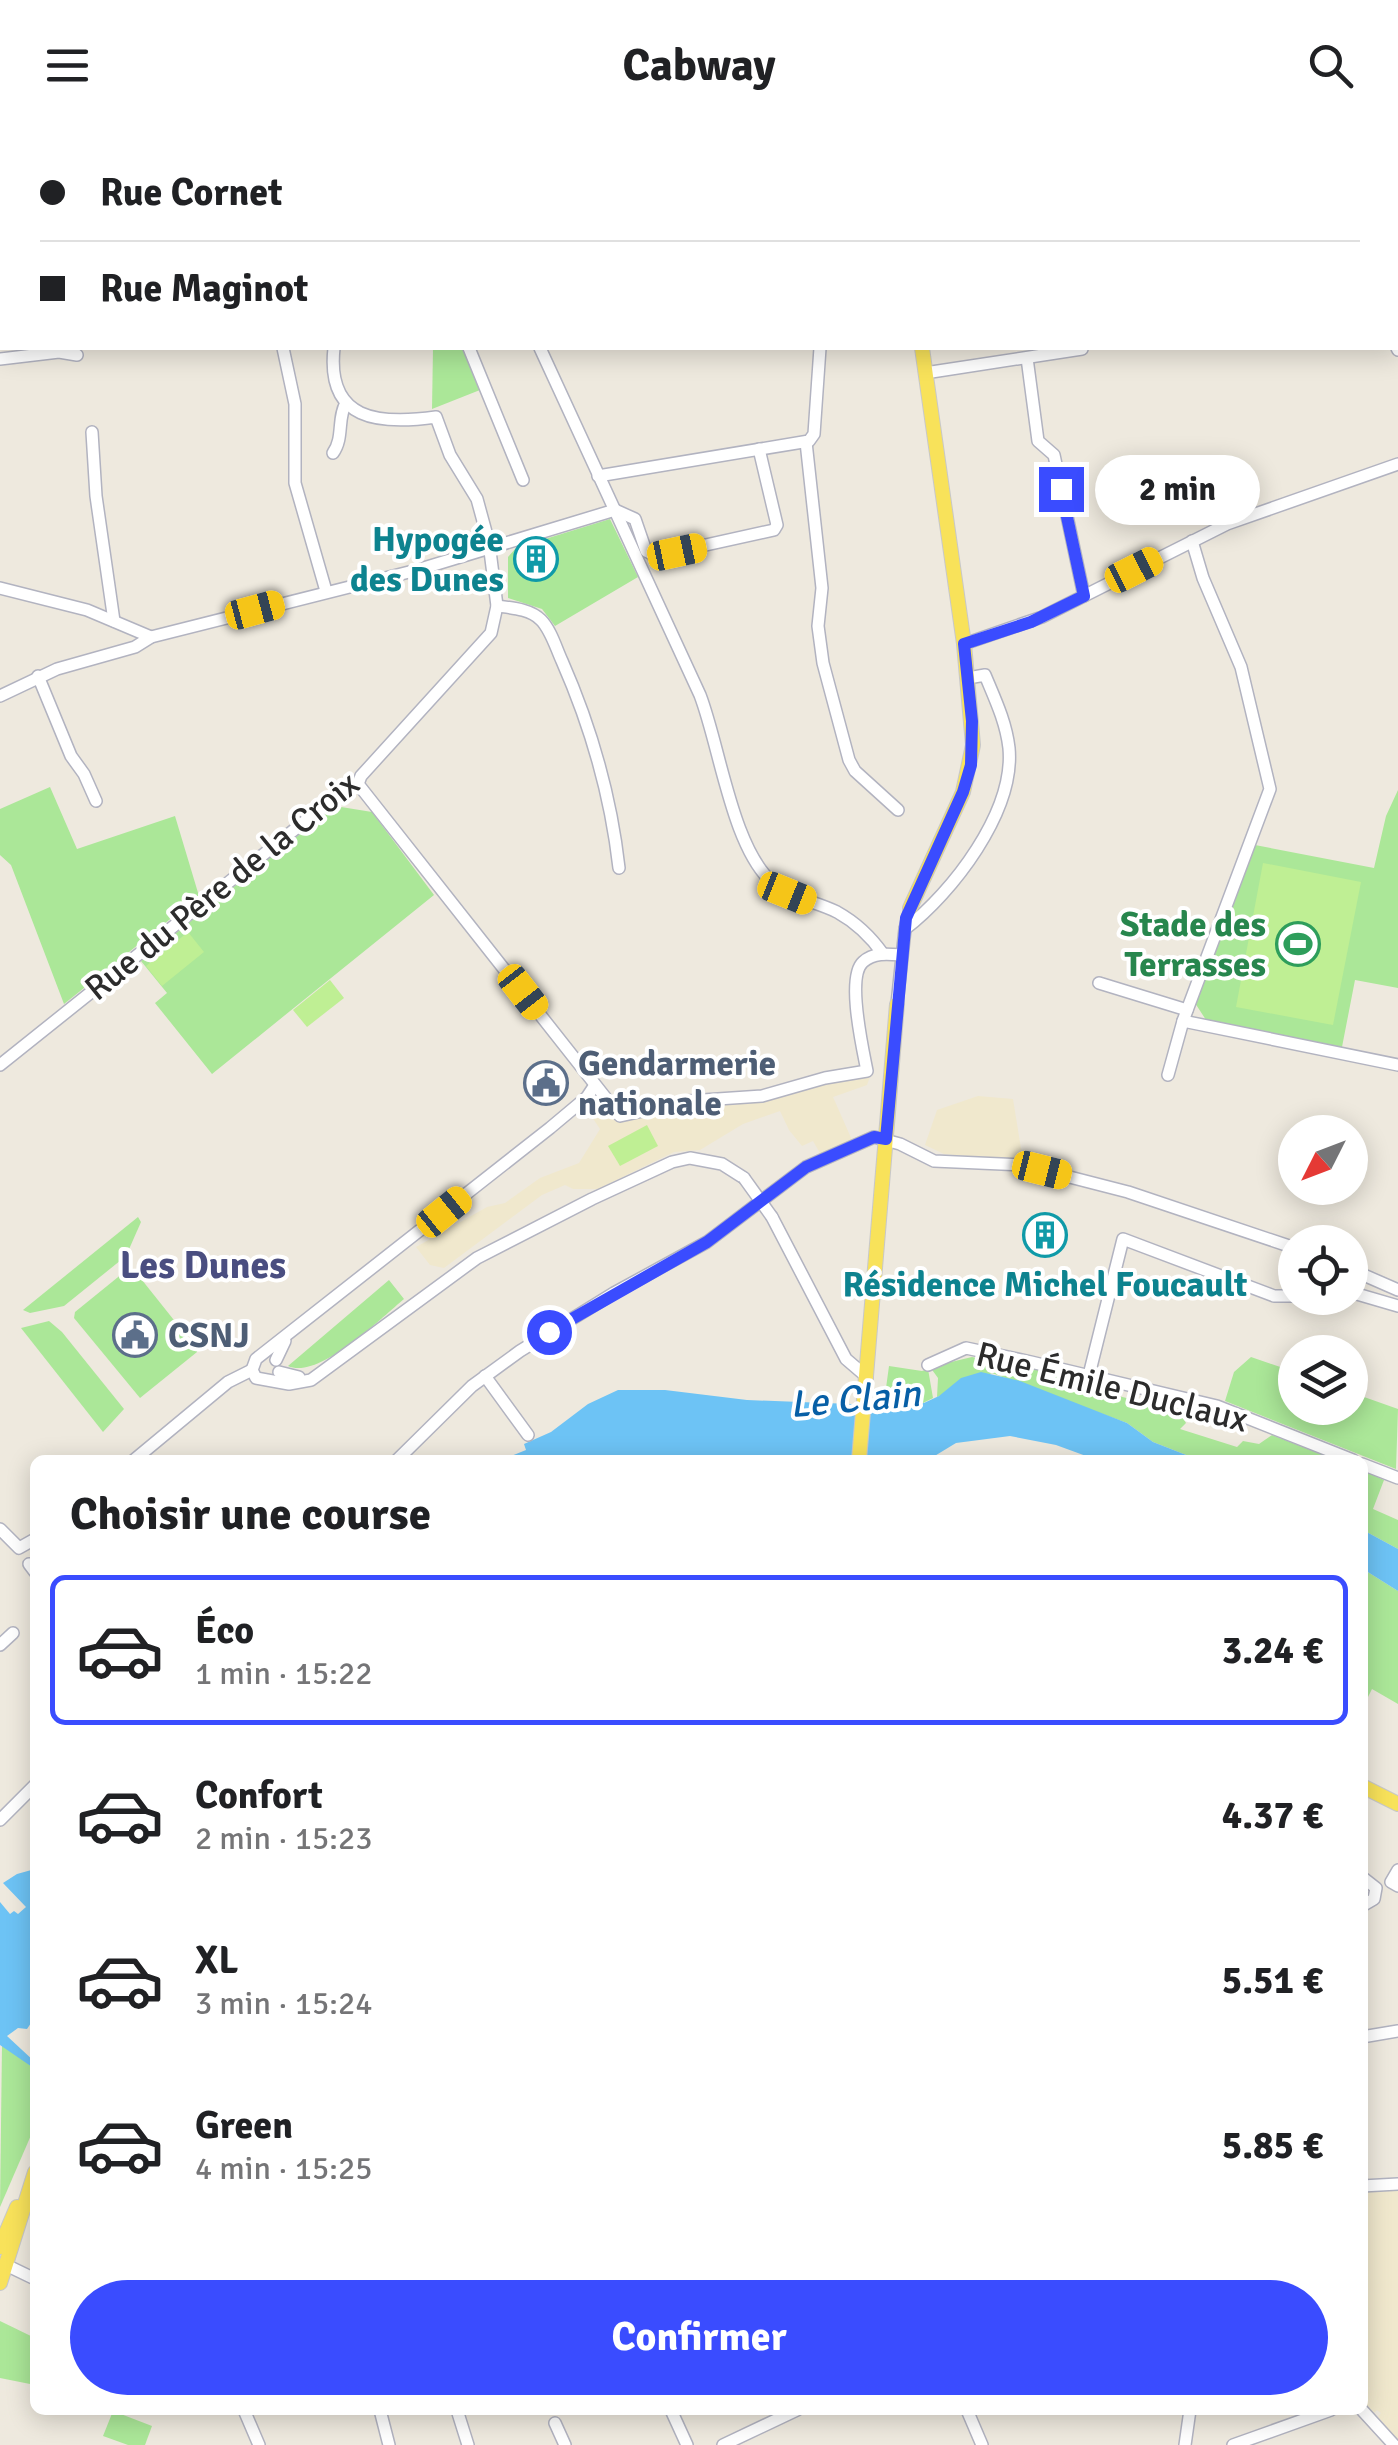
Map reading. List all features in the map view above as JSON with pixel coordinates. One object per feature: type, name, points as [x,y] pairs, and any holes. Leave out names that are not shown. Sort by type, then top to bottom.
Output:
[{"type":"main road","points":[[910,908],[968,778],[973,745],[964,644],[922,350]]},
{"type":"main road","points":[[859,1455],[897,1004]]},
{"type":"main road","points":[[1368,1789],[1398,1804]]},
{"type":"main road","points":[[0,2246],[30,2181]]},
{"type":"main road","points":[[0,2283],[30,2186]]},
{"type":"main road","points":[[0,2237],[13,2216]]},
{"type":"street","points":[[284,350],[295,404],[294,484],[326,591]]},
{"type":"street","points":[[334,350],[334,373],[346,403],[364,416],[384,421],[436,417],[450,455],[477,499],[490,548],[498,606],[533,614],[548,630],[575,690],[618,835],[620,868]]},
{"type":"street","points":[[471,350],[523,480]]},
{"type":"street","points":[[541,350],[700,696],[714,732],[736,820],[761,870],[787,893],[836,912],[858,927],[883,954]]},
{"type":"street","points":[[598,476],[806,442],[814,434],[820,350]]},
{"type":"street","points":[[925,373],[1076,350]]},
{"type":"street","points":[[0,359],[64,352],[76,355]]},
{"type":"street","points":[[1026,358],[1038,441],[1054,455],[1084,596]]},
{"type":"street","points":[[333,453],[338,446],[342,408],[346,403]]},
{"type":"street","points":[[92,432],[96,496],[114,622]]},
{"type":"street","points":[[806,442],[822,588],[818,626],[823,663],[848,760],[855,772],[898,810]]},
{"type":"street","points":[[0,696],[38,676],[135,647],[150,636],[490,548],[615,510],[635,518],[646,551],[656,556],[774,530],[759,449]]},
{"type":"street","points":[[964,644],[1031,622],[1227,524],[1398,464]]},
{"type":"street","points":[[1168,1075],[1185,1016],[1270,790],[1241,667],[1203,578],[1192,541]]},
{"type":"street","points":[[0,588],[64,604],[150,636]]},
{"type":"street","name":"Rue du Père de la Croix","points":[[0,1065],[322,808],[358,784],[361,776],[484,643],[498,606]]},
{"type":"street","points":[[904,929],[920,918],[978,849],[1006,790],[1008,745],[1003,719],[985,675],[968,678]]},
{"type":"street","points":[[38,676],[71,756],[96,801]]},
{"type":"street","points":[[358,784],[622,1116],[688,1101],[762,1096],[824,1078],[868,1071],[857,1008],[858,968],[866,960],[883,954],[902,955]]},
{"type":"street","points":[[897,1004],[904,929],[910,908]]},
{"type":"street","points":[[1098,983],[1185,1016],[1398,1064]]},
{"type":"street","points":[[254,1374],[264,1382],[282,1344],[294,1330],[550,1128],[587,1097],[595,1085]]},
{"type":"street","points":[[402,1455],[485,1376],[614,1293],[707,1242],[806,1167],[874,1137],[934,1161],[1022,1166],[1128,1192],[1278,1242]]},
{"type":"street","points":[[254,1374],[256,1359],[300,1384],[477,1258],[592,1199],[672,1162],[690,1158],[722,1164],[744,1178],[772,1217],[849,1364],[866,1384]]},
{"type":"street","points":[[1089,1375],[1123,1239],[1278,1296]]},
{"type":"street","points":[[1368,1277],[1398,1290]]},
{"type":"street","points":[[1368,1297],[1398,1306]]},
{"type":"street","points":[[836,1340],[851,1355],[867,1358]]},
{"type":"street","name":"Rue Émile Duclaux","points":[[928,1365],[966,1348],[1217,1406],[1340,1455]]},
{"type":"street","points":[[140,1455],[198,1409],[254,1374]]},
{"type":"street","points":[[485,1376],[528,1434]]},
{"type":"street","points":[[1368,1466],[1398,1478]]},
{"type":"street","points":[[0,1529],[19,1548],[30,1542]]},
{"type":"street","points":[[0,1645],[13,1633]]},
{"type":"street","points":[[0,1820],[30,1790]]},
{"type":"street","points":[[1398,1870],[1391,1882],[1398,1886]]},
{"type":"street","points":[[1368,1882],[1376,1888],[1374,1900],[1368,1903]]},
{"type":"street","points":[[1368,2036],[1398,2031]]},
{"type":"street","points":[[1368,2186],[1398,2184]]},
{"type":"street","points":[[3,2264],[30,2278]]},
{"type":"street","points":[[246,2415],[259,2445]]},
{"type":"street","points":[[381,2415],[389,2445]]},
{"type":"street","points":[[459,2415],[468,2445]]},
{"type":"street","points":[[673,2415],[688,2445]]},
{"type":"street","points":[[723,2445],[786,2415]]},
{"type":"street","points":[[969,2415],[982,2445]]},
{"type":"street","points":[[1185,2445],[1189,2415]]},
{"type":"street","points":[[1233,2445],[1317,2415]]},
{"type":"street","points":[[1367,2415],[1394,2445]]},
{"type":"street","points":[[555,2423],[565,2445]]},
{"type":"shaded area","points":[[872,1071],[867,1085],[833,1097],[852,1140],[820,1153],[813,1141],[802,1146],[780,1111],[743,1124],[700,1150],[674,1152],[598,1189],[573,1189],[565,1185],[542,1195],[444,1268],[430,1265],[416,1247],[487,1207],[505,1203],[540,1178],[579,1163],[600,1129],[588,1111],[602,1100],[617,1122],[686,1104]]},
{"type":"shaded area","points":[[978,1096],[1013,1099],[1023,1161],[944,1154],[925,1145],[937,1110]]},
{"type":"shaded area","points":[[1398,2187],[1398,2440],[1378,2417],[1381,2413],[1374,2413],[1368,2406],[1368,2190]]},
{"type":"green space","points":[[433,350],[465,350],[480,390],[432,409]]},
{"type":"green space","points":[[610,519],[638,577],[555,626],[542,609],[508,598],[508,557],[516,548]]},
{"type":"green space","points":[[50,787],[77,849],[175,816],[199,896],[64,1004],[11,865],[0,855],[0,809]]},
{"type":"green space","points":[[1398,790],[1398,988],[1355,980],[1342,1047],[1206,1020],[1195,1003],[1255,845],[1374,868],[1386,816]]},
{"type":"green space","points":[[335,806],[372,812],[434,895],[212,1074],[155,1003],[167,993],[141,961]]},
{"type":"green space","name":"Stade des Terrasses","points":[[1263,863],[1361,882],[1333,1025],[1236,1007]]},
{"type":"green space","points":[[188,932],[204,952],[162,986],[146,966]]},
{"type":"green space","points":[[330,980],[344,998],[307,1027],[293,1010]]},
{"type":"green space","points":[[647,1125],[658,1146],[620,1166],[608,1146]]},
{"type":"green space","points":[[138,1217],[141,1222],[126,1256],[64,1306],[30,1313],[23,1310]]},
{"type":"green space","points":[[128,1269],[134,1270],[197,1349],[140,1398],[74,1318],[75,1312]]},
{"type":"green space","points":[[389,1280],[404,1299],[380,1320],[349,1345],[316,1364],[288,1366]]},
{"type":"green space","points":[[49,1321],[124,1409],[103,1432],[21,1328]]},
{"type":"green space","points":[[972,1357],[1004,1364],[1031,1362],[1081,1373],[1079,1386],[1170,1409],[1174,1396],[1178,1397],[1178,1408],[1186,1423],[1180,1429],[1237,1447],[1243,1441],[1259,1444],[1272,1435],[1323,1455],[1186,1455],[1153,1442],[1127,1423],[992,1373],[937,1397],[938,1378],[930,1367]]},
{"type":"green space","points":[[1251,1357],[1278,1366],[1278,1422],[1225,1401],[1234,1372]]},
{"type":"green space","points":[[889,1366],[928,1369],[933,1398],[923,1403],[908,1400],[875,1408],[877,1391],[886,1388]]},
{"type":"green space","points":[[1368,1398],[1398,1409],[1396,1469],[1285,1425],[1368,1425]]},
{"type":"green space","points":[[1368,1473],[1384,1480],[1373,1509],[1398,1520],[1398,1549],[1368,1533]]},
{"type":"green space","points":[[1368,1572],[1398,1591],[1398,1704],[1372,1689],[1368,1697]]},
{"type":"green space","points":[[2,2044],[30,2065],[30,2138],[0,2207]]},
{"type":"green space","points":[[0,2321],[30,2336],[30,2384],[0,2378]]},
{"type":"green space","points":[[111,2415],[123,2415],[152,2426],[145,2445],[128,2445],[103,2436]]},
{"type":"water","points":[[981,1372],[1020,1381],[1127,1423],[1153,1442],[1186,1455],[1083,1455],[1010,1436],[956,1443],[936,1455],[514,1455],[526,1450],[524,1444],[551,1432],[588,1404],[618,1390],[665,1390],[875,1408],[908,1400],[924,1403],[961,1378]]},
{"type":"water","points":[[1368,1533],[1398,1549],[1398,1591],[1368,1572]]},
{"type":"water","points":[[30,1870],[30,2024],[7,2036],[30,2057],[30,2066],[0,2045],[0,1902],[10,1914],[18,1914],[26,1907],[3,1883]]},
{"type":"place","name":"Hypogée des Dunes","points":[[536,559]]},
{"type":"place","name":"Stade des Terrasses","points":[[1298,944]]},
{"type":"place","name":"Gendarmerie nationale","points":[[546,1083]]},
{"type":"place","name":"Résidence Michel Foucault","points":[[1045,1235]]},
{"type":"place","name":"CSNJ","points":[[135,1335]]},
{"type":"district","name":"Les Dunes","points":[[203,1265]]},
{"type":"route","points":[[549,1332],[707,1242],[806,1167],[851,1145],[878,1136],[886,1139],[906,918],[963,792],[971,765],[972,721],[964,644],[1031,622],[1084,596],[1061,489]]},
{"type":"water label","name":"Le Clain","points":[[855,1399]]}]
